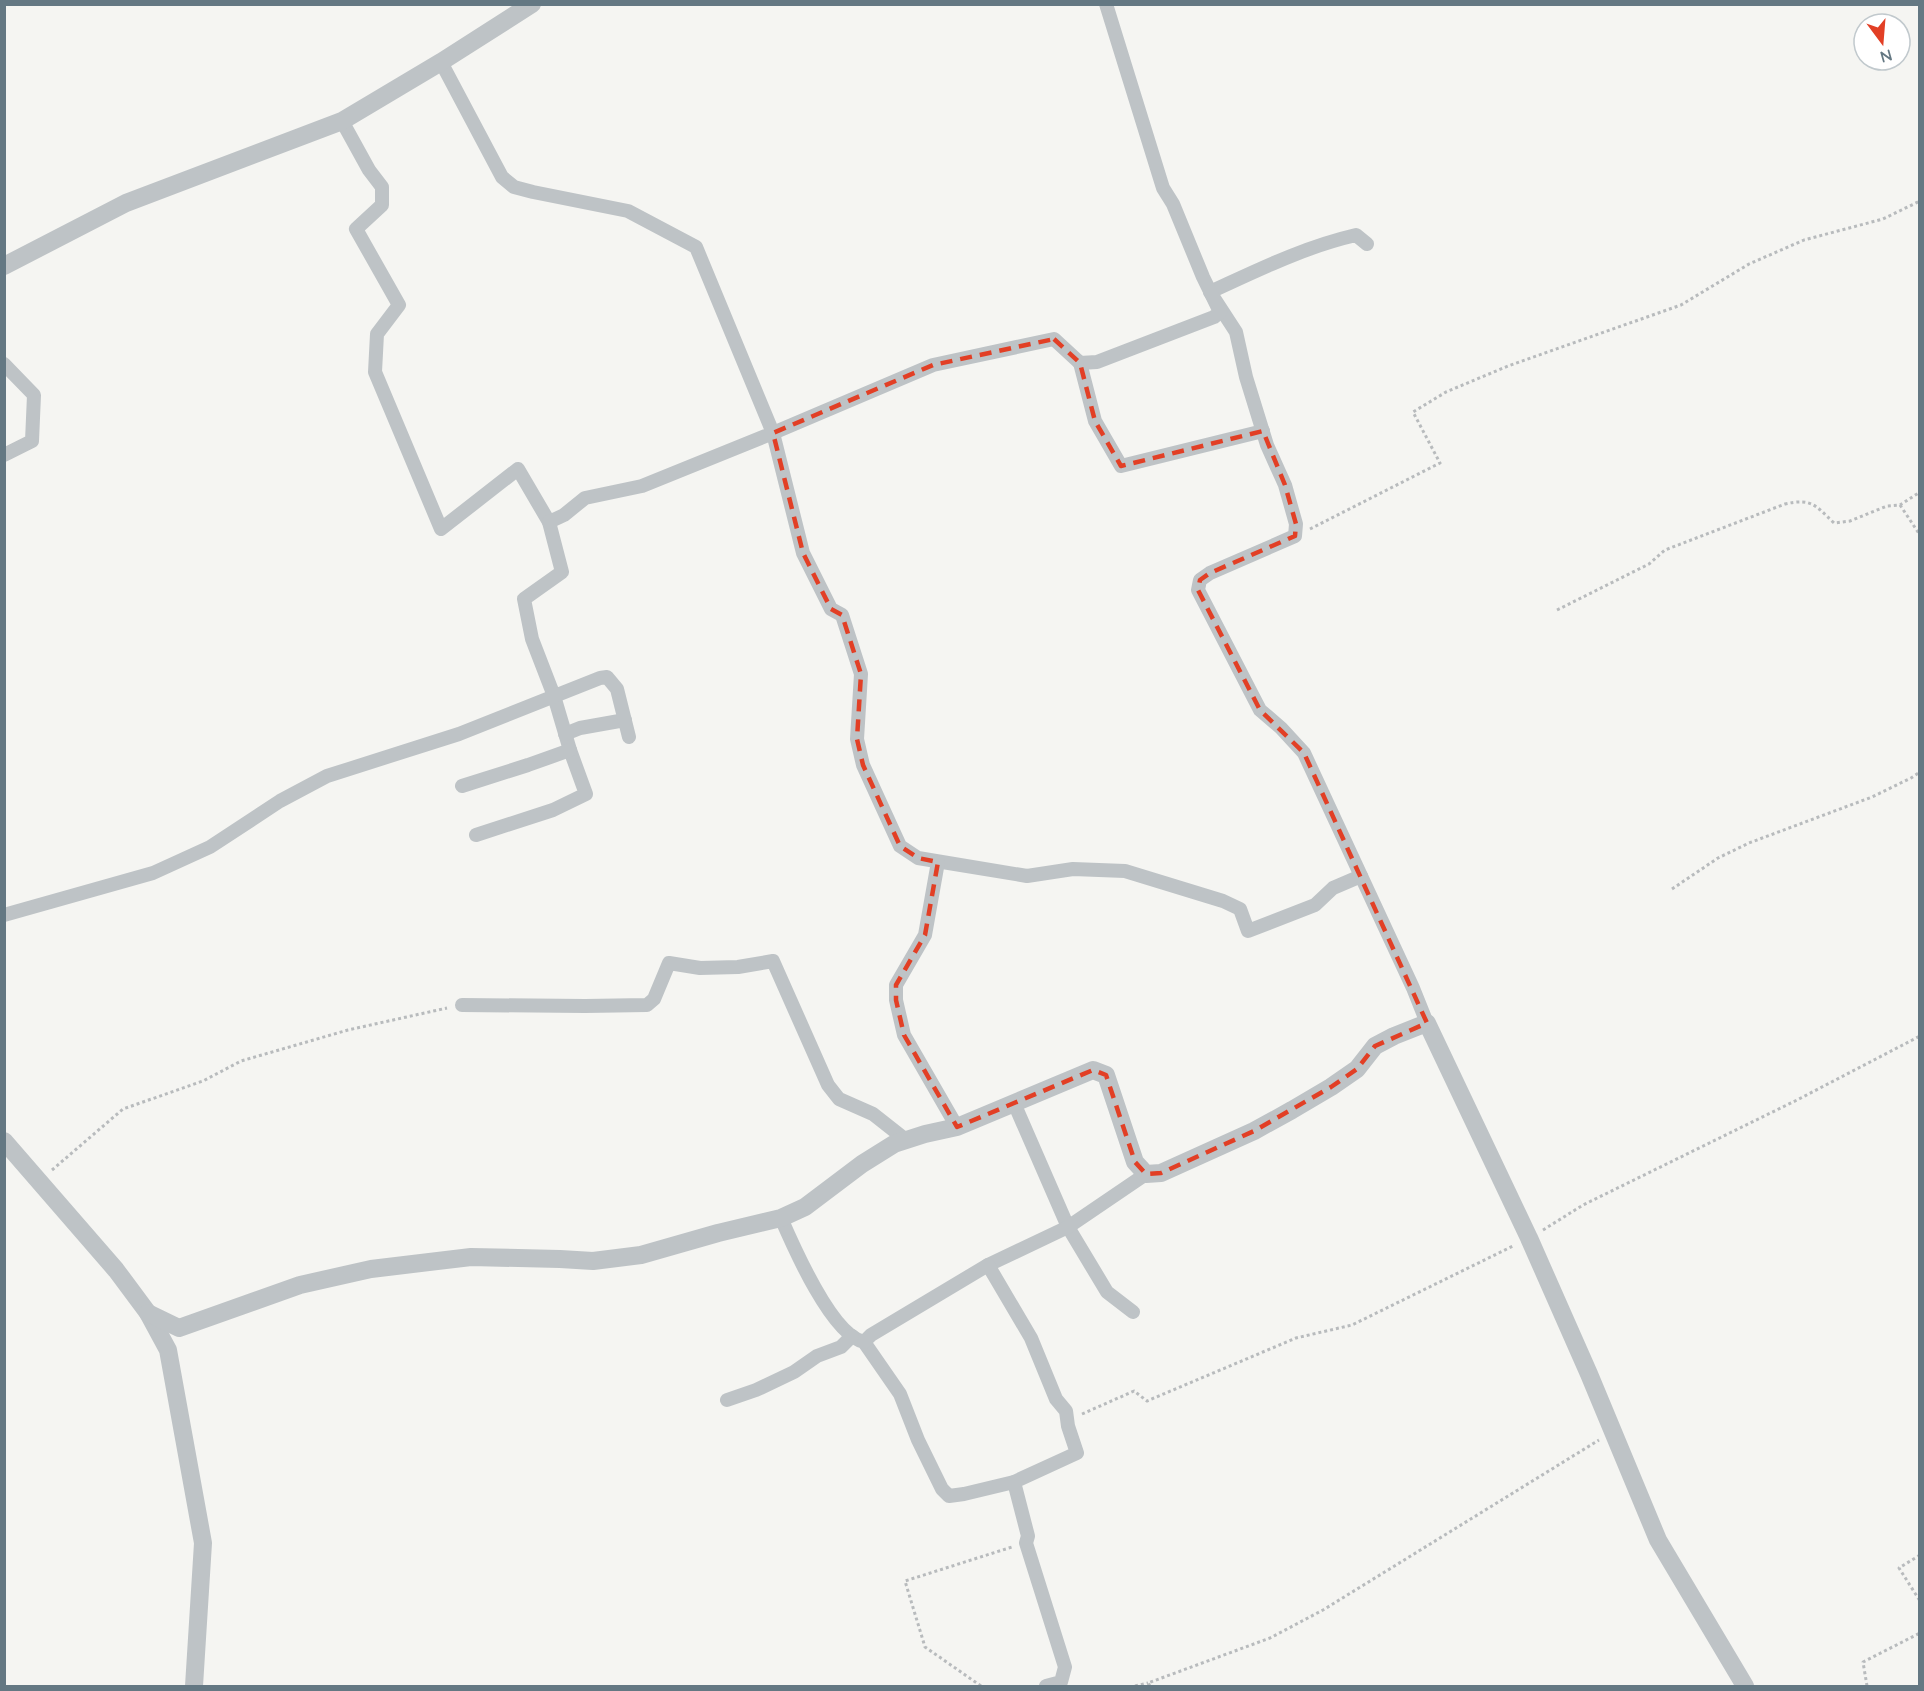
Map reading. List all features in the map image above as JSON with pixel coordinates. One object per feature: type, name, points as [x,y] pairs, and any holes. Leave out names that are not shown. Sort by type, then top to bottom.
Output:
[{"type":"street","points":[[4,266],[126,203],[342,121],[532,4]]},
{"type":"street","points":[[1080,363],[1097,362],[1214,317],[1220,312],[1173,204],[1163,188],[1106,4]]},
{"type":"street","points":[[441,62],[502,177],[514,187],[566,200],[628,211],[696,247],[773,433],[803,553],[831,609],[842,615],[861,674],[856,739],[863,765],[900,846],[918,858],[1027,876],[1073,869],[1125,872],[1222,901],[1240,909],[1248,931],[1315,905],[1333,888],[1361,876]]},
{"type":"street","points":[[342,121],[369,170],[382,187],[382,205],[356,229],[399,305],[377,334],[375,372],[441,529],[518,469],[549,522],[562,572],[524,599],[532,639],[554,696],[586,794],[553,810],[476,836]]},
{"type":"street","points":[[1210,292],[1326,242],[1356,235],[1366,244]]},
{"type":"street","points":[[1210,292],[1236,332],[1246,377],[1296,524],[1295,536],[1210,573],[1200,580],[1198,590],[1260,710],[1281,728],[1304,753],[1413,987],[1427,1023],[1529,1238],[1658,1540],[1744,1686]]},
{"type":"street","points":[[549,522],[564,515],[585,498],[642,486],[933,365],[1054,339],[1080,363],[1095,421],[1121,466],[1263,430]]},
{"type":"street","points":[[4,364],[34,395],[32,441],[4,455]]},
{"type":"street","points":[[4,915],[153,873],[210,847],[279,801],[327,776],[510,716],[600,678],[607,677],[617,689],[629,737]]},
{"type":"street","points":[[565,734],[580,728],[626,720]]},
{"type":"street","points":[[462,786],[570,750]]},
{"type":"street","points":[[938,862],[926,935],[896,986],[896,1000],[904,1035],[957,1127]]},
{"type":"street","points":[[462,1005],[647,1005],[654,999],[669,963],[700,968],[738,967],[773,961],[828,1085],[839,1099],[873,1114],[906,1140]]},
{"type":"street","points":[[727,1400],[756,1390],[794,1372],[817,1356],[871,1335],[988,1265],[1068,1227],[1146,1174],[1161,1173],[1254,1131],[1331,1087],[1356,1069],[1375,1046],[1427,1023]]},
{"type":"street","points":[[148,1313],[179,1328],[300,1285],[371,1269],[471,1257],[593,1261],[641,1255],[781,1218],[805,1207],[862,1164],[894,1144],[957,1127],[1093,1070],[1106,1075],[1135,1162],[1146,1174]]},
{"type":"street","points":[[1014,1103],[1068,1227],[1107,1292],[1133,1312]]},
{"type":"street","points":[[4,1141],[116,1270],[148,1313],[168,1350],[203,1543],[194,1686]]},
{"type":"street","points":[[781,1218],[799,1259],[828,1310],[858,1339],[900,1394],[918,1440],[942,1489],[949,1496],[1014,1482],[1077,1453],[1068,1426],[1066,1411],[1056,1399],[1031,1338],[988,1265]]},
{"type":"street","points":[[1014,1482],[1028,1536],[1026,1543],[1065,1667],[1061,1682],[1046,1686]]},
{"type":"path","points":[[1295,536],[1440,463],[1413,412],[1446,392],[1518,363],[1681,305],[1758,260],[1804,240],[1883,219],[1920,201]]},
{"type":"path","points":[[1557,610],[1649,564],[1665,550],[1785,504],[1800,501],[1814,505],[1834,524],[1887,506],[1900,505],[1920,492]]},
{"type":"path","points":[[1900,505],[1920,536]]},
{"type":"path","points":[[1672,889],[1719,858],[1749,843],[1872,797],[1920,772]]},
{"type":"path","points":[[39,1181],[123,1109],[203,1082],[242,1061],[348,1030],[462,1005]]},
{"type":"path","points":[[1066,1411],[1080,1415],[1134,1391],[1147,1401],[1296,1338],[1352,1325],[1529,1238],[1592,1201],[1797,1100],[1920,1036]]},
{"type":"path","points":[[1135,1686],[1149,1685],[1269,1638],[1323,1610],[1613,1431]]},
{"type":"path","points":[[981,1686],[925,1647],[904,1581],[1026,1543]]},
{"type":"path","points":[[1920,1555],[1899,1568],[1920,1601]]},
{"type":"path","points":[[1867,1686],[1863,1662],[1920,1633]]},
{"type":"highlighted area","points":[[1054,339],[1080,363],[1095,421],[1121,466],[1263,431],[1285,485],[1296,524],[1295,536],[1210,573],[1200,580],[1198,590],[1260,710],[1304,753],[1427,1023],[1375,1046],[1357,1069],[1331,1087],[1254,1131],[1161,1173],[1146,1174],[1135,1162],[1106,1075],[1093,1070],[957,1127],[904,1035],[896,1000],[896,985],[925,935],[938,862],[918,858],[900,846],[863,765],[857,739],[861,674],[842,615],[831,609],[803,553],[773,433],[933,365]]}]
